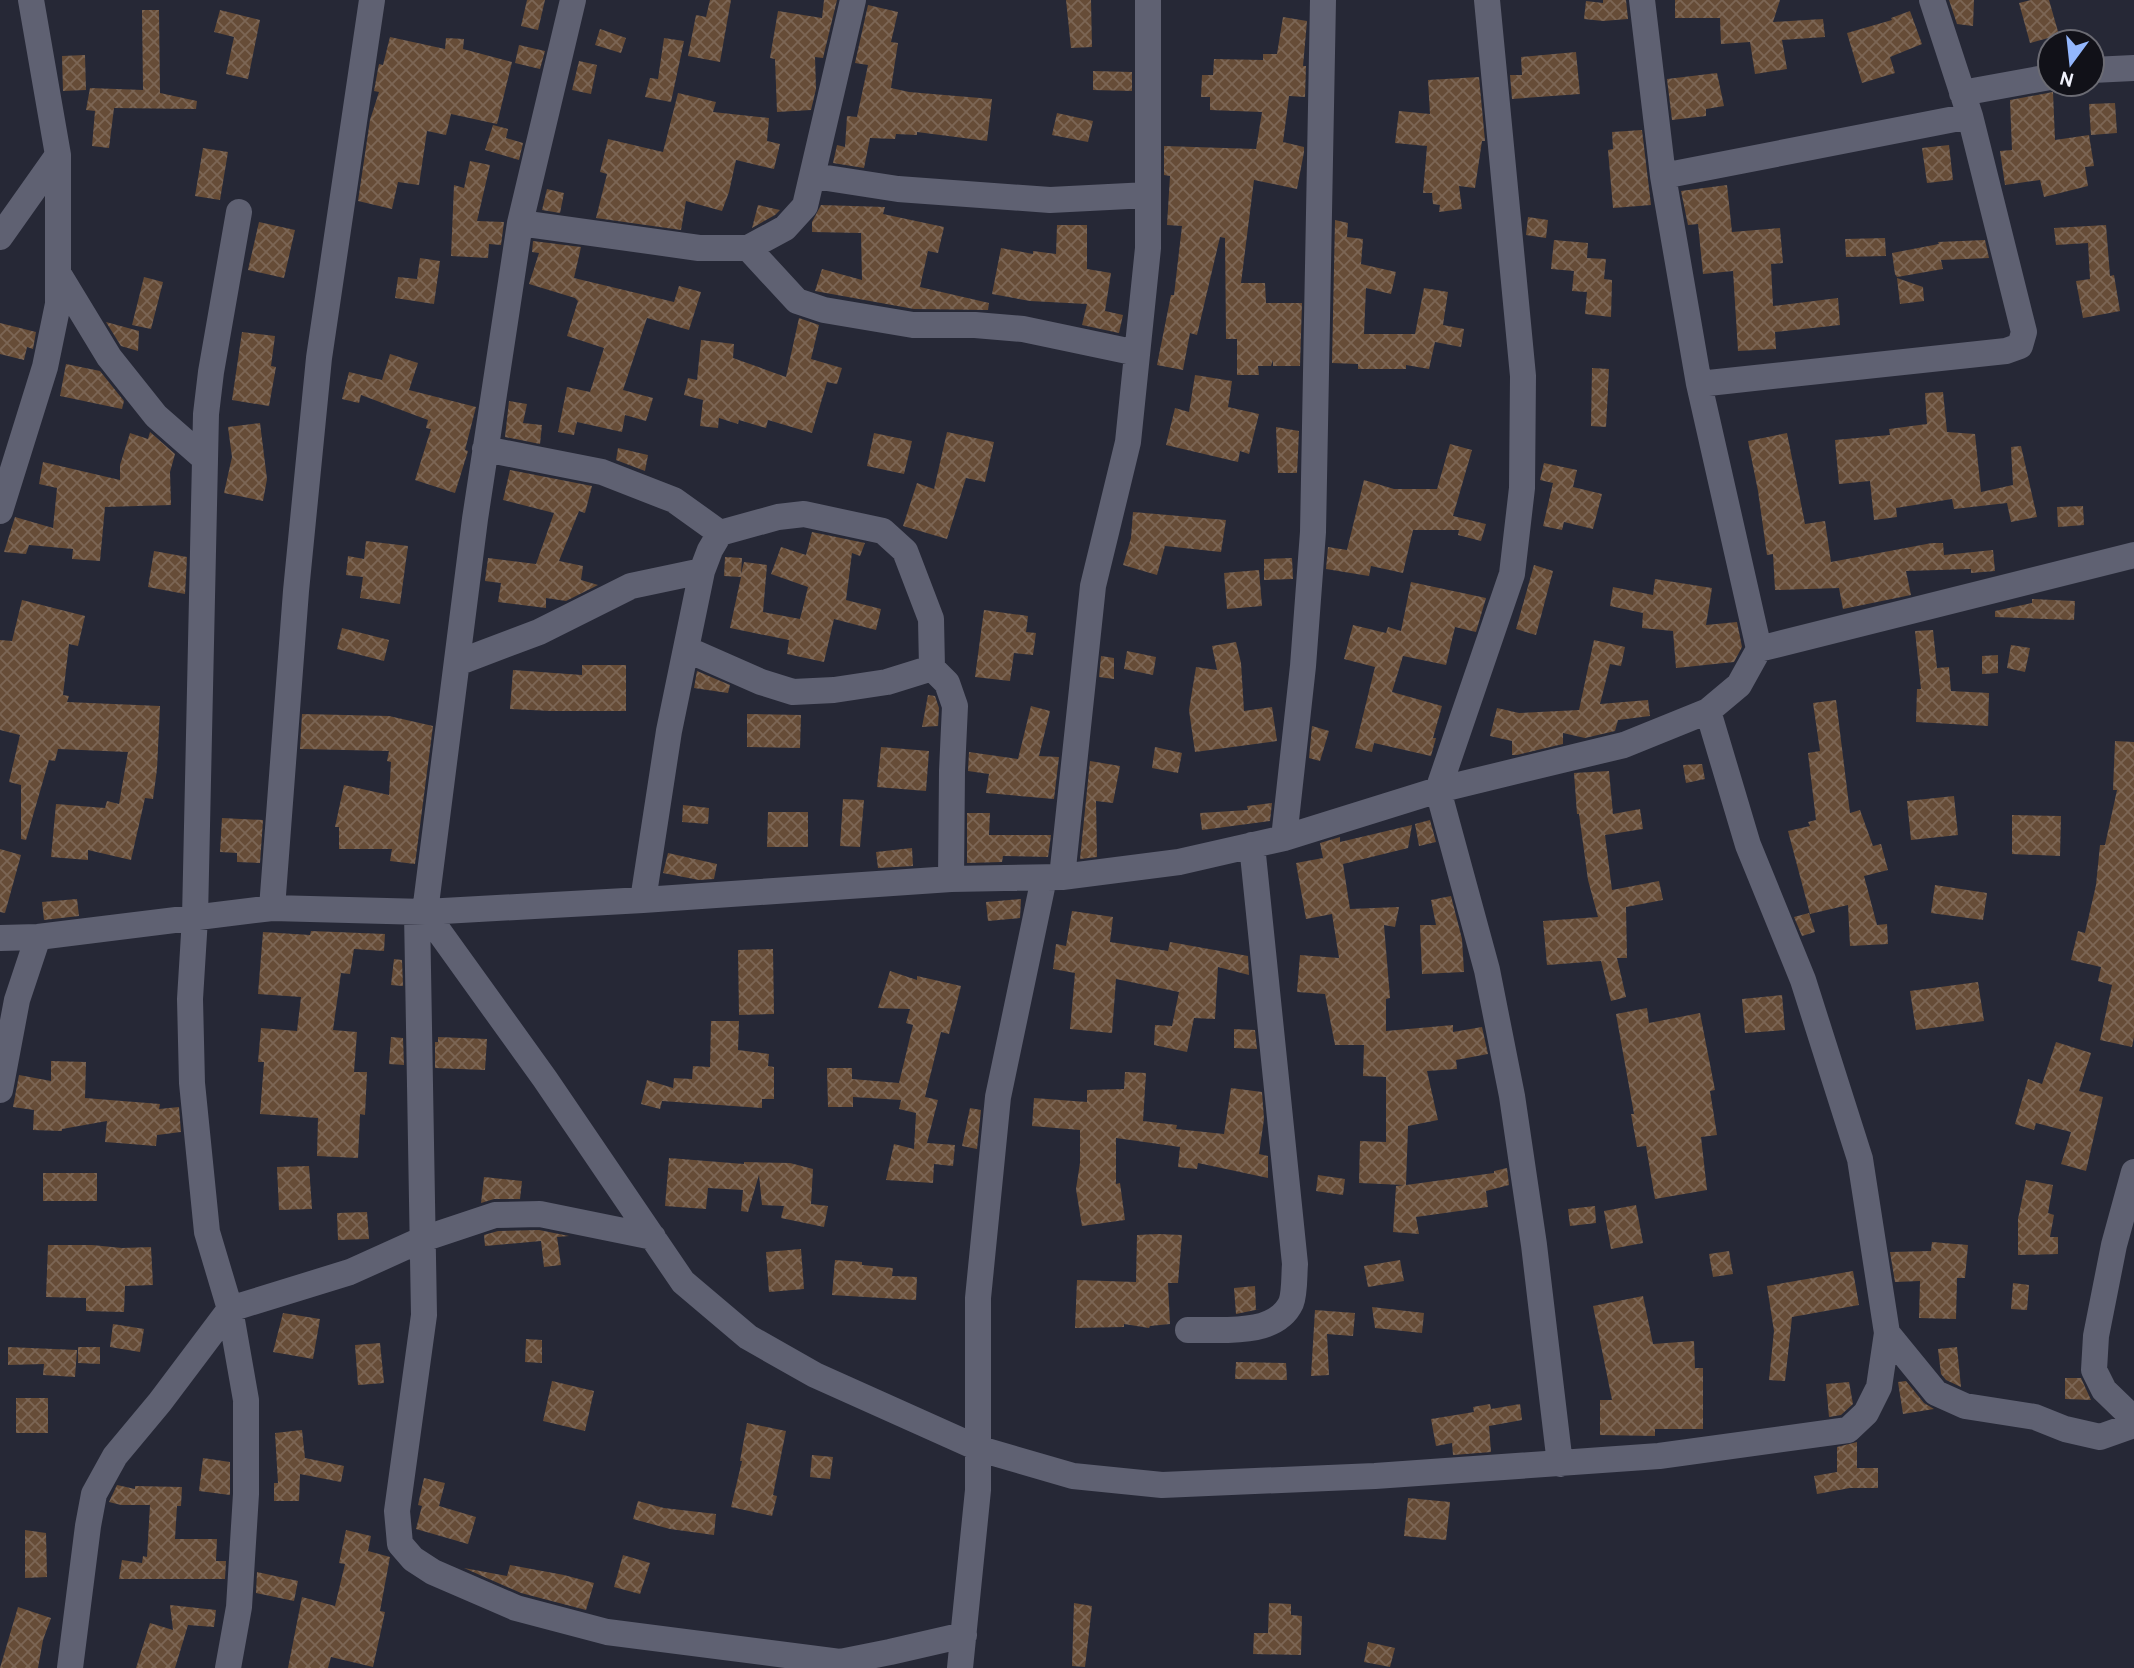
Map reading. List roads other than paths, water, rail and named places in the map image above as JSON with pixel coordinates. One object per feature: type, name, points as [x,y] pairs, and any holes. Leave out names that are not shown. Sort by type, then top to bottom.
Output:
[{"type":"street","points":[[0,511],[46,367],[58,304],[58,155],[31,0]]},
{"type":"street","points":[[272,908],[296,591],[319,358],[372,0]]},
{"type":"street","points":[[573,0],[520,223],[485,449],[421,912],[424,1315],[397,1511],[400,1544],[413,1559],[433,1572],[516,1608],[607,1632],[840,1662],[964,1635]]},
{"type":"street","points":[[520,223],[699,248],[748,248],[785,228],[805,206],[814,176],[853,0]]},
{"type":"street","points":[[960,1668],[978,1490],[978,1298],[998,1097],[1053,878],[1093,586],[1128,442],[1148,248],[1148,0]]},
{"type":"street","points":[[1284,838],[1303,666],[1313,532],[1323,0]]},
{"type":"street","points":[[1487,0],[1522,376],[1522,488],[1513,574],[1438,790],[1487,970],[1513,1096],[1560,1464]]},
{"type":"street","points":[[0,938],[38,937],[272,908],[421,912],[643,901],[951,879],[1053,878],[1179,862],[1284,838],[1438,790],[1623,745],[1707,710],[1739,685],[1759,649],[1699,384],[1663,176],[1642,0]]},
{"type":"street","points":[[1699,384],[2006,351],[2020,346],[2024,332],[1966,104],[1932,0]]},
{"type":"street","points":[[2106,69],[2134,68]]},
{"type":"street","points":[[1663,176],[1966,104],[2036,82]]},
{"type":"street","points":[[0,237],[58,155]]},
{"type":"street","points":[[814,176],[898,189],[1050,200],[1148,195]]},
{"type":"street","points":[[228,1668],[239,1607],[246,1494],[246,1400],[230,1308],[207,1232],[192,1083],[190,999],[195,918],[205,414],[239,212]]},
{"type":"street","points":[[748,248],[797,300],[824,310],[913,325],[975,325],[1023,329],[1137,353]]},
{"type":"street","points":[[58,272],[109,357],[156,416],[205,458]]},
{"type":"street","points":[[485,449],[602,472],[674,500],[720,533]]},
{"type":"street","points":[[643,901],[669,731],[702,571],[710,550],[720,533],[779,517],[804,514],[883,531],[905,551],[931,619],[932,668],[947,683],[955,706],[951,771],[951,879]]},
{"type":"street","points":[[1759,649],[2134,555]]},
{"type":"street","points":[[457,663],[539,632],[631,586],[702,571]]},
{"type":"street","points":[[686,649],[761,682],[793,692],[834,690],[887,682],[932,668]]},
{"type":"street","points":[[421,912],[545,1079],[683,1282],[748,1337],[815,1375],[980,1448],[1073,1476],[1162,1485],[1375,1476],[1560,1464],[1658,1456],[1848,1430],[1866,1413],[1878,1387],[1887,1333],[1860,1159],[1803,980],[1748,845],[1707,710]]},
{"type":"street","points":[[1188,1330],[1260,1328],[1275,1320],[1291,1303],[1296,1264],[1252,845]]},
{"type":"street","points":[[0,1090],[17,1000],[38,937]]},
{"type":"street","points":[[2134,1172],[2114,1245],[2096,1336],[2094,1370],[2104,1390],[2134,1419]]},
{"type":"street","points":[[70,1668],[94,1494],[115,1456],[160,1402],[230,1308],[350,1272],[423,1239],[495,1215],[540,1214],[653,1237]]},
{"type":"street","points":[[1887,1333],[1936,1394],[1965,1406],[2035,1417],[2065,1429],[2100,1437],[2134,1425]]}]
